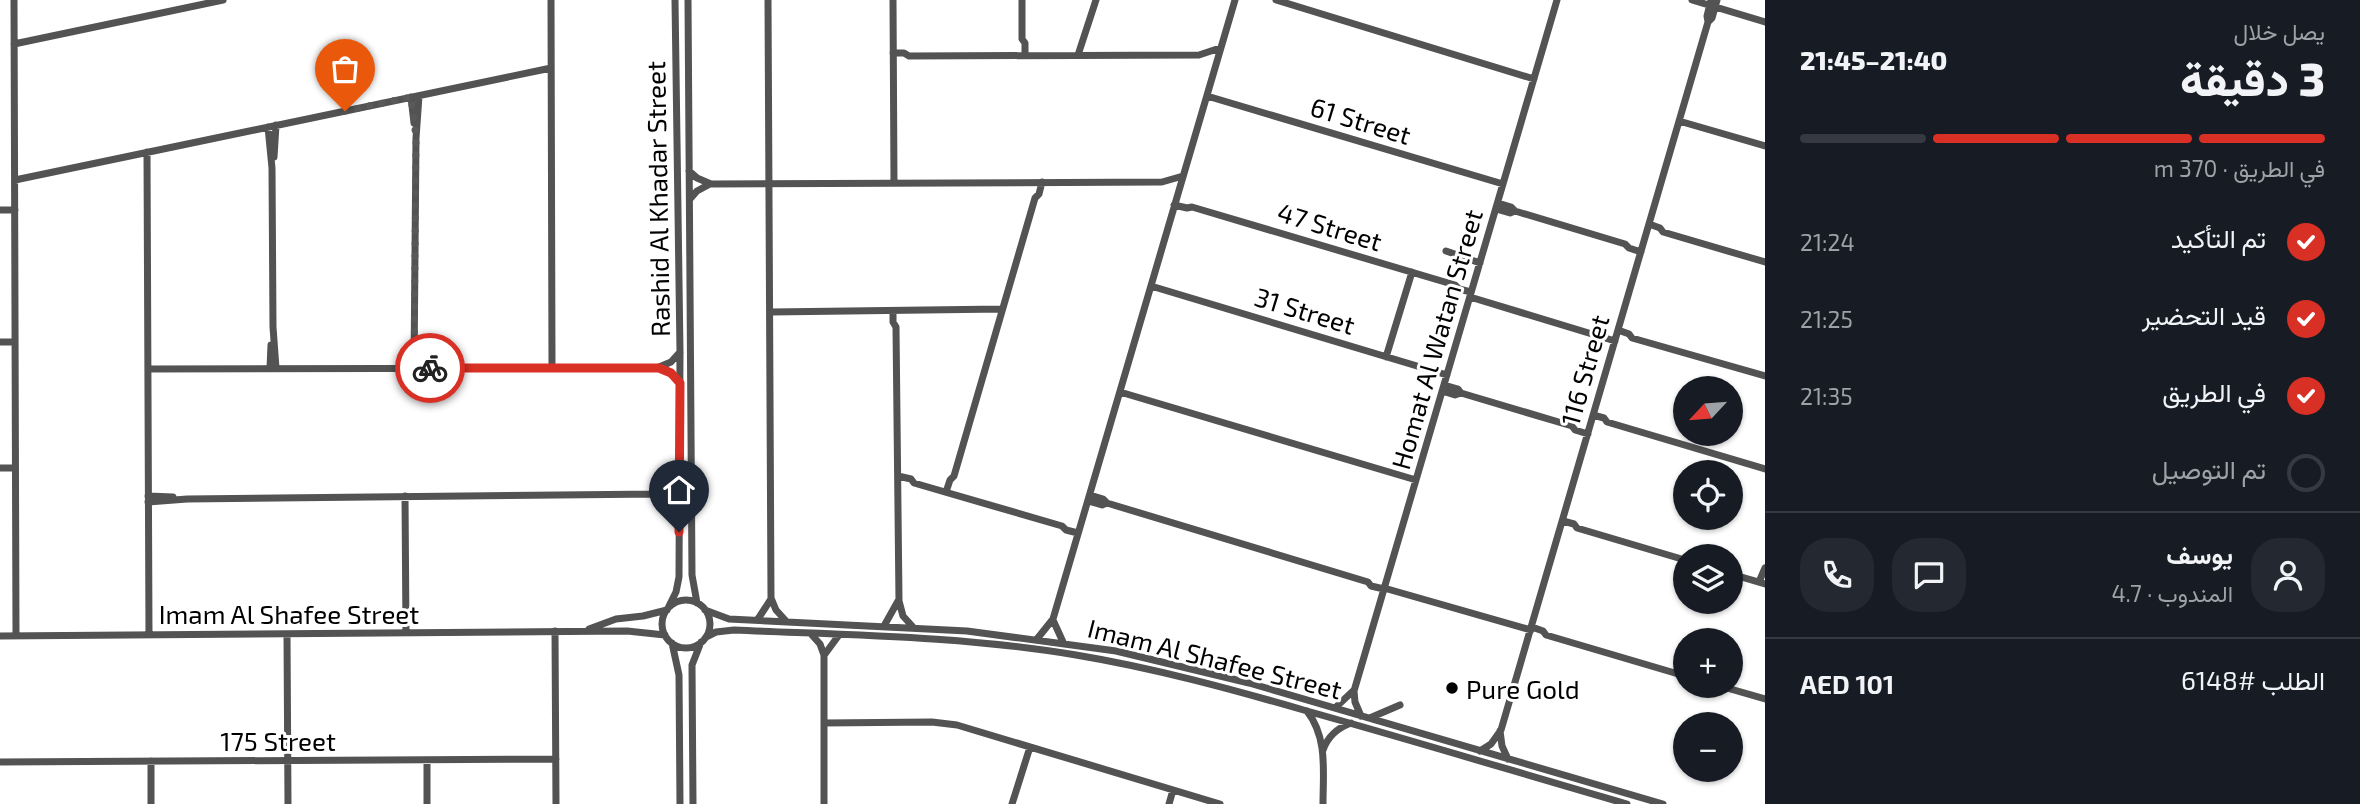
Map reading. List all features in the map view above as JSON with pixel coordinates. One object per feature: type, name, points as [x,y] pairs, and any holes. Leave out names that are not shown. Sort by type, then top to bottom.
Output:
[{"type":"street","points":[[14,0],[16,636]]},
{"type":"street","points":[[14,44],[223,0]]},
{"type":"street","points":[[551,0],[552,368]]},
{"type":"street","name":"Rashid Al Khadar Street","points":[[668,608],[678,585],[680,479],[676,0]]},
{"type":"street","name":"Rashid Al Khadar Street","points":[[688,0],[692,575],[697,603]]},
{"type":"street","points":[[768,0],[771,598],[776,610],[786,621]]},
{"type":"street","points":[[893,0],[894,183]]},
{"type":"street","points":[[1022,0],[1022,54]]},
{"type":"street","points":[[1081,55],[1087,44],[1084,39],[1096,0]]},
{"type":"street","points":[[1037,639],[1053,619],[1234,0]]},
{"type":"street","points":[[1276,0],[1534,79]]},
{"type":"street","name":"Homat Al Watan Street","points":[[1354,691],[1557,0]]},
{"type":"street","points":[[1692,0],[1713,3],[1765,22]]},
{"type":"street","name":"116 Street","points":[[1480,751],[1491,744],[1500,730],[1708,22],[1712,18],[1713,3]]},
{"type":"street","points":[[893,56],[904,53],[909,56],[1199,55],[1220,48]]},
{"type":"street","points":[[1199,55],[1217,61]]},
{"type":"street","points":[[15,180],[551,68]]},
{"type":"street","points":[[415,96],[417,368]]},
{"type":"street","name":"61 Street","points":[[1206,96],[1503,184]]},
{"type":"street","points":[[1679,121],[1765,146]]},
{"type":"street","points":[[272,126],[273,368]]},
{"type":"street","points":[[147,152],[149,635]]},
{"type":"street","points":[[689,171],[711,184],[1162,183],[1183,176]]},
{"type":"street","points":[[950,493],[950,480],[954,476],[1035,198],[1039,194],[1039,183]]},
{"type":"street","points":[[1162,183],[1179,189]]},
{"type":"street","points":[[690,199],[697,191],[711,184]]},
{"type":"street","name":"47 Street","points":[[1175,202],[1186,208],[1192,207],[1455,285],[1460,283],[1471,292],[1616,336],[1633,338],[1765,376]]},
{"type":"street","points":[[1497,206],[1511,207],[1515,211],[1625,244],[1630,242],[1642,249]]},
{"type":"street","points":[[0,210],[15,210]]},
{"type":"street","points":[[1648,227],[1660,228],[1663,232],[1765,262]]},
{"type":"street","points":[[1446,251],[1480,264]]},
{"type":"street","points":[[1386,357],[1412,272]]},
{"type":"street","name":"31 Street","points":[[1151,286],[1447,375]]},
{"type":"street","points":[[771,312],[1002,309]]},
{"type":"street","points":[[896,311],[893,322],[896,327],[899,601],[903,616],[913,627]]},
{"type":"street","points":[[0,342],[15,342]]},
{"type":"street","points":[[659,368],[671,362],[680,352]]},
{"type":"street","points":[[148,369],[659,368],[671,373],[680,383]]},
{"type":"street","points":[[1443,388],[1458,389],[1461,393],[1572,426],[1575,430],[1607,422],[1765,468]]},
{"type":"street","points":[[1120,392],[1416,481]]},
{"type":"street","points":[[0,466],[15,466]]},
{"type":"street","points":[[658,494],[680,479]]},
{"type":"street","points":[[898,479],[910,485],[914,483],[1062,526],[1066,530],[1079,530]]},
{"type":"street","points":[[148,499],[658,494],[670,500],[679,510]]},
{"type":"street","points":[[405,496],[406,633]]},
{"type":"street","points":[[1089,498],[1102,505],[1107,503],[1368,582],[1373,580],[1384,587],[1531,630],[1541,636],[1546,635],[1673,672]]},
{"type":"street","points":[[1562,524],[1573,530],[1577,528],[1673,556]]},
{"type":"street","points":[[1743,577],[1763,583],[1765,568]]},
{"type":"street","points":[[758,620],[771,598]]},
{"type":"street","points":[[693,804],[692,666],[710,624],[705,610],[697,603],[680,601],[668,608],[662,625],[665,635],[672,643],[683,647],[703,640]]},
{"type":"street","points":[[884,626],[899,601]]},
{"type":"street","name":"Imam Al Shafee Street","points":[[578,631],[616,619],[642,616],[668,608]]},
{"type":"street","name":"Imam Al Shafee Street","points":[[705,610],[723,618],[913,627],[1063,642],[1189,667],[1663,804]]},
{"type":"street","points":[[1053,619],[1063,642]]},
{"type":"street","name":"Imam Al Shafee Street","points":[[703,640],[728,630],[967,640],[1077,655],[1187,678],[1307,710],[1627,804]]},
{"type":"street","points":[[555,631],[556,804]]},
{"type":"street","name":"Imam Al Shafee Street","points":[[0,636],[555,631],[637,631],[665,635]]},
{"type":"street","points":[[287,634],[288,804]]},
{"type":"street","points":[[811,634],[820,644],[824,655],[824,804]]},
{"type":"street","points":[[824,655],[839,635]]},
{"type":"street","points":[[672,643],[679,675],[680,804]]},
{"type":"street","points":[[1335,708],[1354,691]]},
{"type":"street","points":[[1354,691],[1355,702],[1365,717],[1400,705]]},
{"type":"street","points":[[1743,693],[1765,699]]},
{"type":"street","points":[[1307,710],[1320,733],[1323,751],[1323,804]]},
{"type":"street","points":[[824,723],[945,723],[969,727],[1220,804]]},
{"type":"street","points":[[1323,751],[1336,730],[1352,723]]},
{"type":"street","points":[[1500,730],[1502,746],[1508,759]]},
{"type":"street","points":[[1012,804],[1030,747]]},
{"type":"street","name":"175 Street","points":[[0,762],[556,759]]},
{"type":"street","points":[[427,760],[427,804]]},
{"type":"street","points":[[151,761],[151,804]]},
{"type":"street","points":[[1169,804],[1173,790]]},
{"type":"way so far","points":[[345,111],[411,97],[416,138],[414,368],[430,368]]},
{"type":"place","name":"Pure Gold","points":[[1452,688]]},
{"type":"route","points":[[430,368],[659,368],[671,373],[680,383],[679,532]]}]
